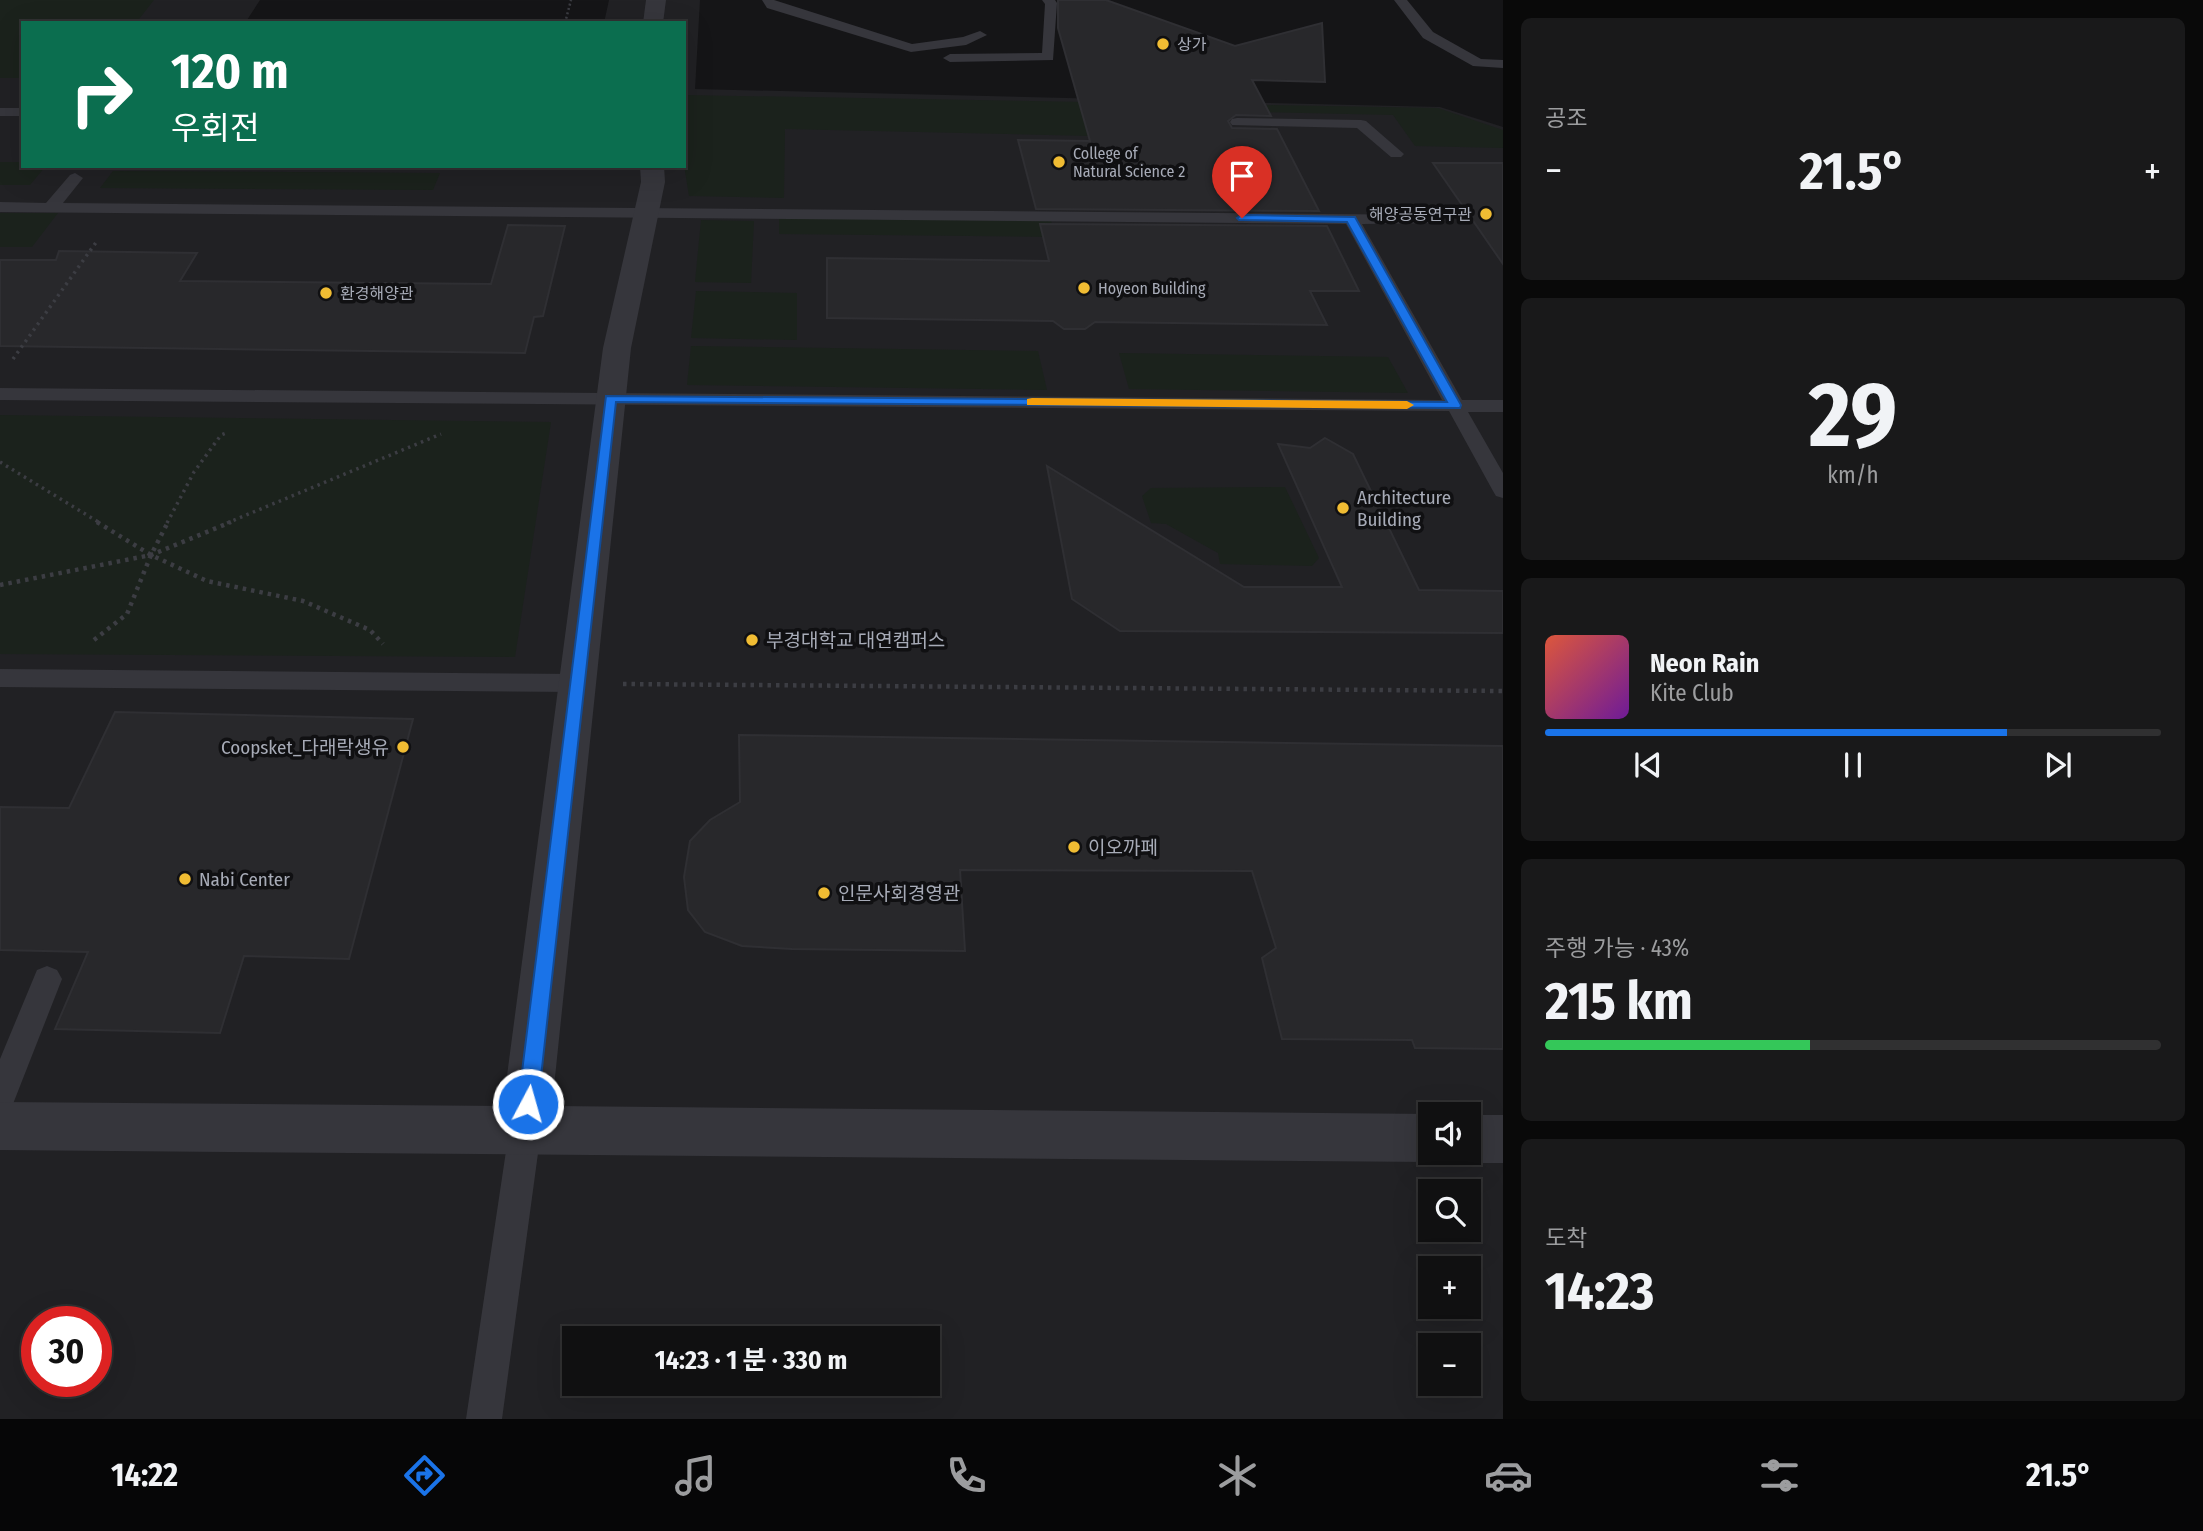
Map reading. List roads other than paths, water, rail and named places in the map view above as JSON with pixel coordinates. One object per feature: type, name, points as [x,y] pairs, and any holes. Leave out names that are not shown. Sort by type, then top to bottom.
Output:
[{"type":"street","points":[[653,21],[656,0]]},
{"type":"street","points":[[525,1130],[617,348],[653,182],[652,168]]},
{"type":"street","points":[[0,1126],[1418,1138]]},
{"type":"street","points":[[1481,1139],[1503,1139]]},
{"type":"lane","points":[[768,0],[771,5],[911,47],[966,41],[980,35]]},
{"type":"lane","points":[[950,58],[1048,57],[1051,4],[1048,0]]},
{"type":"lane","points":[[1400,0],[1428,35],[1479,63],[1503,64]]},
{"type":"lane","points":[[0,111],[21,112]]},
{"type":"lane","points":[[1237,122],[1361,124],[1396,154]]},
{"type":"lane","points":[[51,207],[75,178]]},
{"type":"lane","points":[[0,207],[1437,220]]},
{"type":"lane","points":[[1351,219],[1503,491]]},
{"type":"lane","points":[[0,394],[1503,406]]},
{"type":"lane","points":[[0,678],[577,683]]},
{"type":"lane","points":[[0,1098],[47,979]]},
{"type":"lane","points":[[484,1419],[525,1130]]},
{"type":"place","name":"상가","points":[[1163,44]]},
{"type":"place","name":"College of Natural Science 2","points":[[1059,162]]},
{"type":"place","name":"해양공동연구관","points":[[1486,214]]},
{"type":"place","name":"Hoyeon Building","points":[[1084,288]]},
{"type":"place","name":"환경해양관","points":[[326,293]]},
{"type":"place","name":"Architecture Building","points":[[1343,508]]},
{"type":"place","name":"부경대학교 대연캠퍼스","points":[[752,640]]},
{"type":"place","name":"Coopsket_다래락생유","points":[[403,747]]},
{"type":"place","name":"이오까페","points":[[1074,847]]},
{"type":"place","name":"Nabi Center","points":[[185,879]]},
{"type":"place","name":"인문사회경영관","points":[[824,893]]}]
